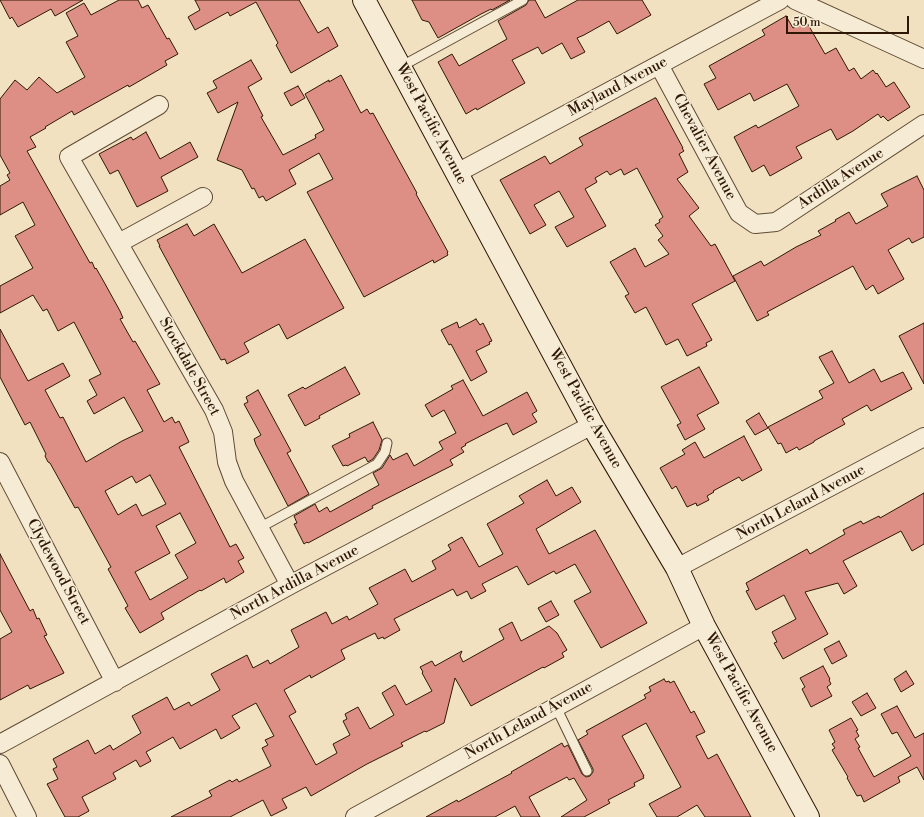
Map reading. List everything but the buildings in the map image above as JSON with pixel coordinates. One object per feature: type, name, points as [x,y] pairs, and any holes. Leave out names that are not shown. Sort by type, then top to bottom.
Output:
[{"type":"street","name":"West Pacific Avenue","points":[[364,0],[592,425],[677,568],[704,626],[808,817]]},
{"type":"street","name":"Mayland Avenue","points":[[457,173],[780,0]]},
{"type":"street","points":[[795,0],[924,60]]},
{"type":"street","name":"Chevalier Avenue","points":[[660,65],[739,213],[755,224]]},
{"type":"street","name":"Stockdale Street","points":[[158,105],[69,157],[214,410],[223,432],[227,462],[234,481],[290,585]]},
{"type":"street","name":"Ardilla Avenue","points":[[755,224],[776,222],[924,124]]},
{"type":"street","points":[[119,242],[203,197]]},
{"type":"street","name":"North Ardilla Avenue","points":[[0,744],[290,585],[592,425]]},
{"type":"street","name":"North Leland Avenue","points":[[677,568],[924,437]]},
{"type":"street","name":"Clydewood Street","points":[[0,462],[115,682]]},
{"type":"street","name":"North Leland Avenue","points":[[355,817],[704,626]]},
{"type":"street","points":[[0,764],[27,817]]},
{"type":"lane","points":[[400,68],[523,0]]},
{"type":"lane","points":[[259,528],[376,464],[385,452],[387,443]]},
{"type":"lane","points":[[556,706],[587,770]]}]
